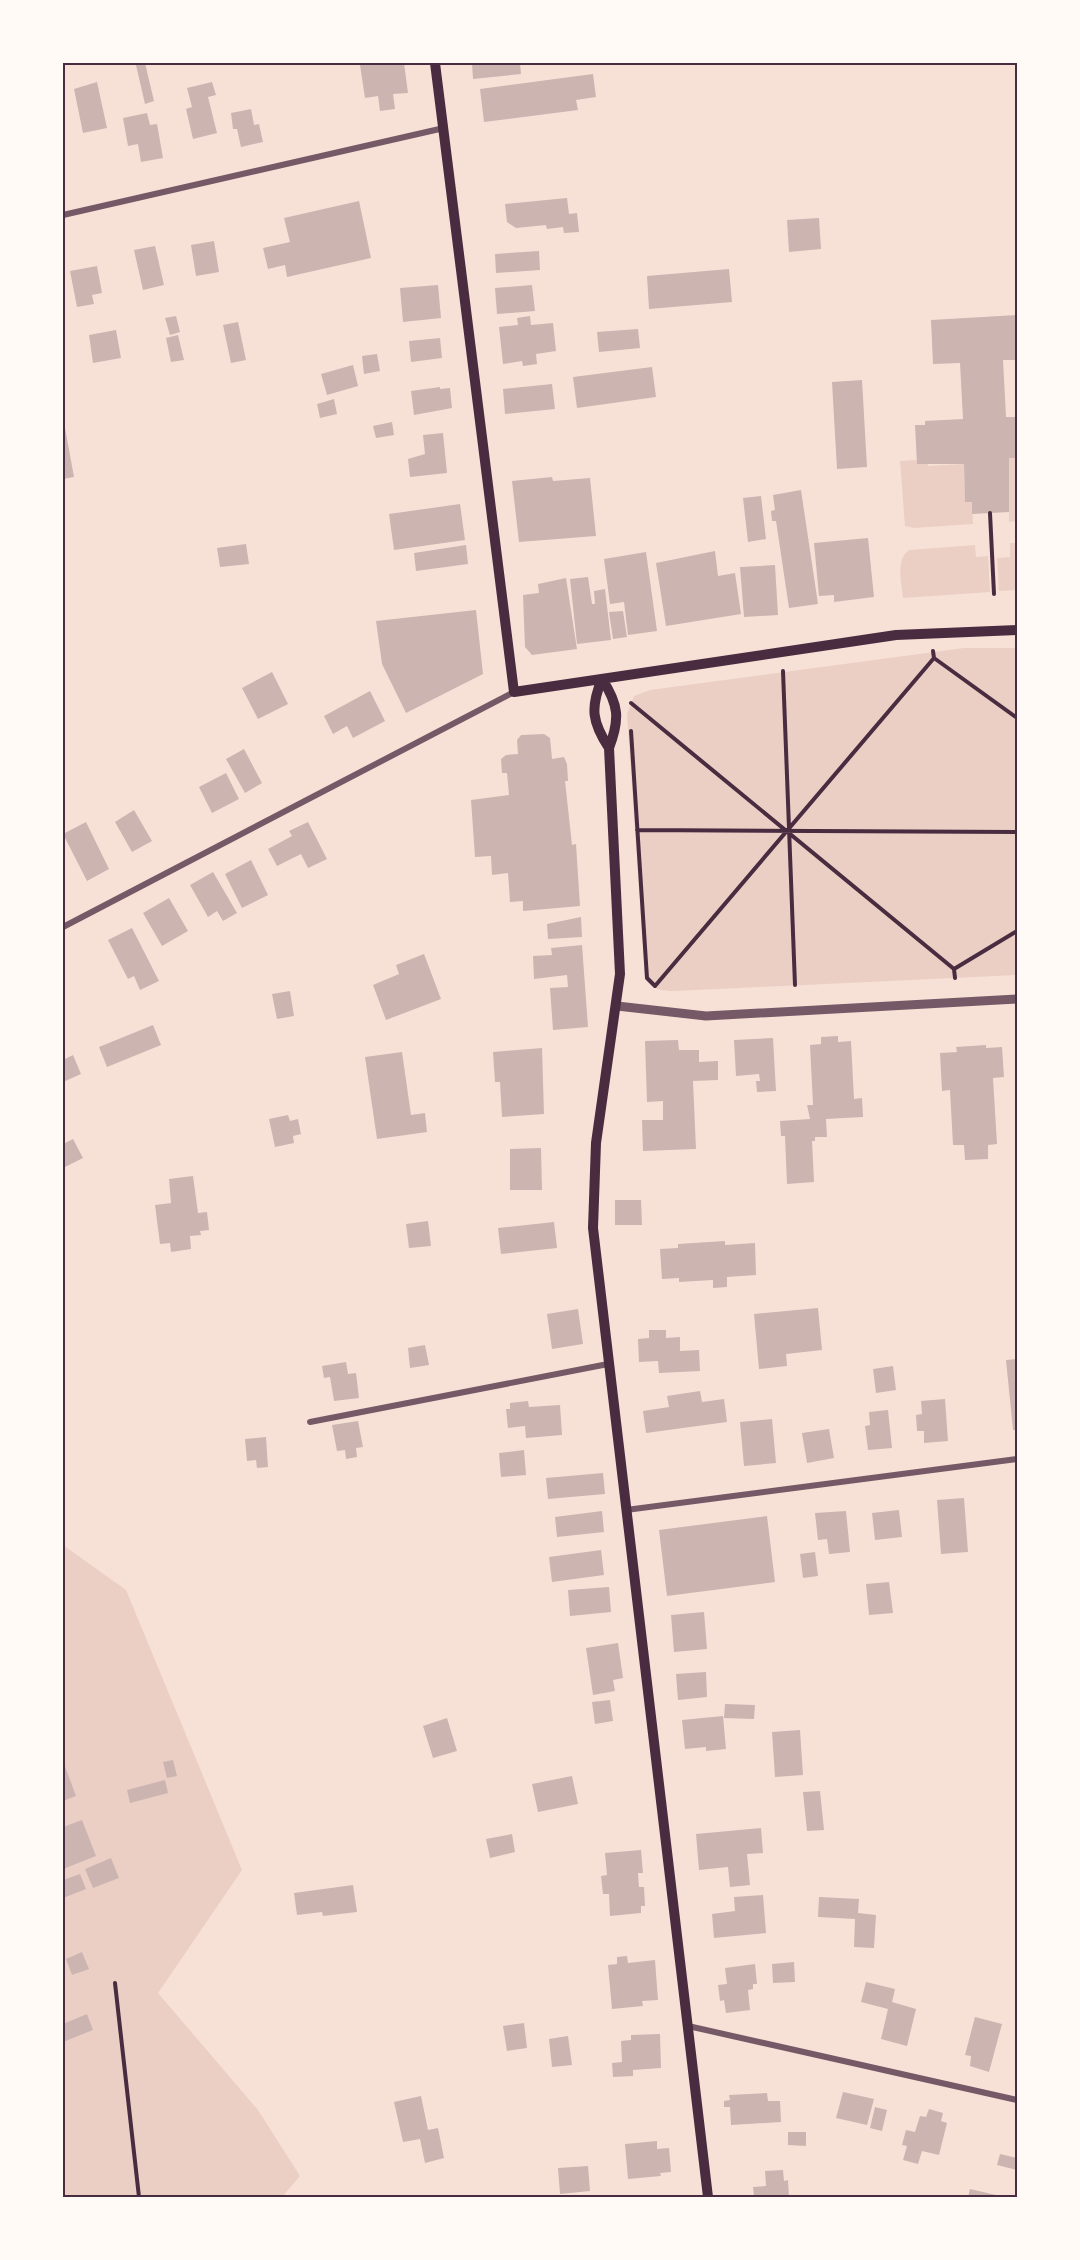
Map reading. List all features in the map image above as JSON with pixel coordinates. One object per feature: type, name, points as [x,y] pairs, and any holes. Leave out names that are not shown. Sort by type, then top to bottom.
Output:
[{"type":"main road","points":[[435,63],[514,692],[896,635],[1017,630]]},
{"type":"main road","points":[[602,679],[594,700],[596,728],[609,748]]},
{"type":"main road","points":[[602,679],[615,698],[617,726],[609,748],[619,920],[617,1005],[596,1143],[592,1189],[593,1228],[708,2197]]},
{"type":"street","points":[[63,215],[444,128]]},
{"type":"street","points":[[63,927],[514,692]]},
{"type":"street","points":[[617,1005],[706,1016],[1017,999]]},
{"type":"street","points":[[310,1422],[608,1364]]},
{"type":"street","points":[[626,1510],[1017,1459]]},
{"type":"street","points":[[688,2026],[1017,2100]]},
{"type":"path","points":[[990,513],[994,594]]},
{"type":"path","points":[[933,651],[934,658],[1017,718]]},
{"type":"path","points":[[631,725],[647,978],[655,986],[934,658]]},
{"type":"path","points":[[783,671],[795,985]]},
{"type":"path","points":[[629,711],[631,703],[954,969]]},
{"type":"path","points":[[637,830],[1017,832]]},
{"type":"path","points":[[954,969],[1017,931]]},
{"type":"path","points":[[954,969],[954,978]]},
{"type":"path","points":[[115,1983],[139,2197]]},
{"type":"shaded area","points":[[1009,458],[1017,458],[1017,521],[1009,522]]},
{"type":"shaded area","points":[[917,460],[917,464],[928,463],[928,466],[964,464],[965,502],[972,502],[973,524],[914,528],[905,526],[900,461]]},
{"type":"shaded area","points":[[1010,543],[1017,543],[1017,590],[999,591],[997,558],[1010,557]]},
{"type":"shaded area","points":[[975,545],[976,557],[988,556],[990,592],[903,598],[901,566],[909,550]]},
{"type":"shaded area","points":[[964,648],[1017,648],[1017,975],[675,991],[661,990],[650,985],[645,977],[627,714],[634,696],[650,690]]},
{"type":"shaded area","points":[[63,1545],[126,1590],[242,1870],[158,1993],[258,2110],[300,2176],[282,2197],[63,2197]]},
{"type":"building","points":[[145,63],[154,101],[145,104],[136,65]]},
{"type":"building","points":[[404,63],[408,93],[393,94],[395,109],[380,111],[378,96],[365,98],[360,65]]},
{"type":"building","points":[[472,63],[520,63],[521,74],[473,79]]},
{"type":"building","points":[[593,74],[596,97],[576,100],[578,110],[484,122],[480,89]]},
{"type":"building","points":[[97,82],[107,128],[83,133],[74,89]]},
{"type":"building","points":[[212,82],[216,95],[208,97],[217,133],[193,139],[186,109],[192,107],[187,88]]},
{"type":"building","points":[[251,109],[254,125],[259,124],[263,142],[241,147],[237,129],[233,129],[231,113]]},
{"type":"building","points":[[147,113],[150,125],[157,124],[163,158],[141,162],[138,144],[128,146],[123,118]]},
{"type":"building","points":[[567,198],[569,214],[577,213],[579,232],[564,233],[563,227],[547,229],[546,225],[516,228],[507,222],[505,204]]},
{"type":"building","points":[[359,201],[371,258],[287,277],[285,265],[268,269],[263,248],[290,242],[284,218]]},
{"type":"building","points":[[819,218],[821,249],[789,252],[787,220]]},
{"type":"building","points":[[214,241],[219,272],[196,276],[191,245]]},
{"type":"building","points":[[155,246],[164,285],[143,290],[134,250]]},
{"type":"building","points":[[539,251],[540,270],[496,273],[495,254]]},
{"type":"building","points":[[97,266],[102,293],[92,295],[94,304],[77,307],[70,271]]},
{"type":"building","points":[[729,269],[732,302],[649,309],[647,276]]},
{"type":"building","points":[[438,285],[441,318],[403,322],[400,288]]},
{"type":"building","points":[[532,285],[535,311],[497,314],[495,288]]},
{"type":"building","points":[[1017,315],[1017,360],[1003,360],[1006,417],[1017,417],[1017,458],[1009,458],[1009,512],[972,514],[972,502],[965,502],[964,464],[917,464],[915,425],[925,425],[925,421],[963,419],[960,363],[933,364],[931,320]]},
{"type":"building","points":[[176,316],[180,332],[170,335],[165,318]]},
{"type":"building","points":[[530,316],[531,325],[553,323],[556,351],[536,354],[537,364],[523,366],[522,361],[503,364],[499,327],[518,325],[517,318]]},
{"type":"building","points":[[238,322],[246,360],[231,363],[223,325]]},
{"type":"building","points":[[638,329],[640,348],[599,352],[597,332]]},
{"type":"building","points":[[116,330],[121,358],[93,363],[89,335]]},
{"type":"building","points":[[178,335],[184,360],[171,362],[166,338]]},
{"type":"building","points":[[440,338],[442,358],[411,362],[409,341]]},
{"type":"building","points":[[377,354],[380,371],[364,374],[362,356]]},
{"type":"building","points":[[353,365],[358,386],[327,395],[321,374]]},
{"type":"building","points":[[652,367],[656,397],[577,408],[573,377]]},
{"type":"building","points":[[862,380],[867,467],[837,469],[832,382]]},
{"type":"building","points":[[552,384],[555,409],[505,414],[503,389]]},
{"type":"building","points":[[440,387],[440,389],[450,388],[452,408],[414,415],[411,391]]},
{"type":"building","points":[[334,399],[337,414],[320,418],[317,404]]},
{"type":"building","points":[[63,417],[74,477],[63,479]]},
{"type":"building","points":[[392,422],[394,435],[376,438],[373,426]]},
{"type":"building","points":[[443,433],[447,473],[410,477],[408,459],[425,454],[423,435]]},
{"type":"building","points":[[552,477],[553,481],[590,478],[596,536],[519,542],[512,481]]},
{"type":"building","points":[[801,490],[818,604],[789,608],[776,521],[772,521],[771,511],[775,510],[773,495]]},
{"type":"building","points":[[761,496],[766,539],[748,542],[743,498]]},
{"type":"building","points":[[460,504],[465,540],[394,550],[389,514]]},
{"type":"building","points":[[868,538],[874,597],[834,602],[834,595],[819,596],[814,543]]},
{"type":"building","points":[[246,544],[249,564],[220,567],[217,548]]},
{"type":"building","points":[[466,545],[468,564],[416,571],[414,553]]},
{"type":"building","points":[[715,551],[718,576],[735,573],[741,614],[666,626],[656,563]]},
{"type":"building","points":[[646,552],[657,631],[628,635],[624,602],[610,604],[604,559]]},
{"type":"building","points":[[775,565],[778,615],[744,617],[740,567]]},
{"type":"building","points":[[588,577],[592,604],[595,604],[594,591],[605,589],[611,640],[577,644],[570,579]]},
{"type":"building","points":[[566,578],[577,649],[532,655],[525,647],[523,595],[539,593],[538,584]]},
{"type":"building","points":[[476,610],[483,674],[406,713],[382,664],[376,621]]},
{"type":"building","points":[[623,611],[627,637],[613,639],[609,612]]},
{"type":"building","points":[[272,672],[288,704],[258,719],[242,688]]},
{"type":"building","points":[[370,691],[385,721],[353,738],[347,726],[333,734],[324,716]]},
{"type":"building","points":[[544,734],[550,738],[552,759],[564,757],[567,764],[568,781],[565,781],[572,845],[576,844],[580,906],[523,911],[523,901],[510,902],[508,873],[492,875],[491,856],[475,857],[471,800],[509,795],[507,773],[502,773],[501,759],[506,755],[518,754],[517,740],[521,735]]},
{"type":"building","points":[[244,749],[262,783],[245,793],[226,759]]},
{"type":"building","points":[[226,773],[239,799],[212,813],[199,787]]},
{"type":"building","points":[[134,810],[152,841],[132,852],[115,822]]},
{"type":"building","points":[[86,822],[109,869],[87,881],[63,834]]},
{"type":"building","points":[[308,822],[327,859],[308,868],[301,854],[277,866],[268,849],[292,836],[289,831]]},
{"type":"building","points":[[251,860],[268,895],[242,908],[225,874]]},
{"type":"building","points":[[213,872],[237,913],[223,921],[217,911],[208,917],[190,885]]},
{"type":"building","points":[[169,898],[188,931],[162,946],[143,913]]},
{"type":"building","points":[[581,917],[582,937],[548,939],[547,924]]},
{"type":"building","points":[[132,928],[159,981],[140,990],[134,976],[128,979],[108,940]]},
{"type":"building","points":[[582,945],[588,1027],[553,1030],[550,988],[568,987],[567,975],[534,979],[533,956],[552,955],[551,948]]},
{"type":"building","points":[[424,954],[441,999],[386,1020],[373,985],[399,974],[396,965]]},
{"type":"building","points":[[290,991],[294,1016],[277,1019],[272,994]]},
{"type":"building","points":[[153,1025],[161,1045],[107,1067],[99,1047]]},
{"type":"building","points":[[838,1036],[838,1042],[851,1041],[854,1099],[862,1098],[863,1117],[826,1119],[827,1137],[815,1137],[815,1141],[812,1141],[814,1182],[787,1184],[785,1136],[781,1136],[780,1121],[810,1119],[807,1105],[813,1105],[810,1045],[821,1044],[821,1037]]},
{"type":"building","points":[[773,1038],[776,1091],[757,1092],[756,1081],[760,1081],[759,1074],[736,1076],[734,1040]]},
{"type":"building","points":[[678,1040],[679,1050],[699,1050],[699,1062],[718,1061],[718,1080],[693,1081],[696,1149],[643,1151],[642,1120],[663,1120],[663,1101],[647,1102],[645,1041]]},
{"type":"building","points":[[986,1045],[986,1048],[1002,1047],[1004,1077],[993,1078],[997,1144],[988,1145],[988,1159],[965,1160],[964,1145],[953,1145],[950,1090],[942,1091],[940,1053],[957,1052],[956,1047]]},
{"type":"building","points":[[542,1048],[544,1114],[502,1117],[500,1082],[495,1082],[493,1052]]},
{"type":"building","points":[[402,1052],[411,1115],[425,1113],[427,1132],[377,1139],[365,1057]]},
{"type":"building","points":[[73,1055],[81,1074],[63,1082],[63,1060]]},
{"type":"building","points":[[288,1115],[290,1121],[298,1119],[301,1134],[293,1136],[294,1143],[275,1147],[269,1119]]},
{"type":"building","points":[[73,1139],[83,1158],[63,1168],[63,1144]]},
{"type":"building","points":[[541,1148],[542,1190],[510,1190],[510,1149]]},
{"type":"building","points":[[193,1176],[198,1213],[207,1212],[209,1230],[200,1231],[201,1235],[190,1236],[191,1249],[171,1252],[170,1243],[160,1244],[155,1205],[171,1203],[169,1179]]},
{"type":"building","points":[[615,1200],[641,1200],[642,1225],[615,1225]]},
{"type":"building","points":[[428,1221],[431,1246],[409,1248],[406,1224]]},
{"type":"building","points":[[554,1222],[557,1248],[501,1254],[498,1228]]},
{"type":"building","points":[[725,1241],[725,1245],[755,1243],[756,1275],[727,1277],[727,1287],[713,1288],[713,1280],[679,1282],[679,1278],[662,1279],[660,1249],[678,1248],[678,1244]]},
{"type":"building","points":[[818,1308],[822,1350],[786,1354],[787,1366],[759,1369],[754,1314]]},
{"type":"building","points":[[578,1309],[583,1344],[552,1349],[547,1314]]},
{"type":"building","points":[[649,1330],[666,1330],[666,1338],[680,1337],[680,1351],[699,1350],[700,1371],[659,1373],[658,1361],[639,1362],[638,1339],[649,1338]]},
{"type":"building","points":[[425,1345],[429,1365],[410,1368],[408,1348]]},
{"type":"building","points":[[1017,1359],[1017,1430],[1013,1430],[1006,1360]]},
{"type":"building","points":[[346,1362],[348,1374],[356,1373],[359,1398],[334,1401],[330,1377],[324,1378],[322,1366]]},
{"type":"building","points":[[893,1366],[896,1390],[876,1393],[873,1369]]},
{"type":"building","points":[[700,1391],[702,1402],[724,1399],[727,1422],[646,1433],[643,1411],[669,1407],[667,1396]]},
{"type":"building","points":[[945,1399],[948,1441],[924,1443],[924,1431],[917,1431],[916,1415],[922,1414],[921,1401]]},
{"type":"building","points":[[528,1401],[529,1407],[560,1405],[562,1435],[526,1438],[525,1426],[508,1428],[506,1409],[510,1409],[510,1403]]},
{"type":"building","points":[[888,1410],[892,1448],[868,1450],[865,1426],[870,1425],[869,1412]]},
{"type":"building","points":[[772,1419],[776,1463],[744,1466],[740,1422]]},
{"type":"building","points":[[358,1421],[363,1447],[356,1448],[357,1457],[346,1459],[345,1450],[337,1451],[332,1425]]},
{"type":"building","points":[[829,1429],[834,1458],[807,1463],[802,1433]]},
{"type":"building","points":[[266,1437],[268,1467],[257,1468],[256,1460],[247,1461],[245,1439]]},
{"type":"building","points":[[524,1450],[526,1475],[501,1477],[499,1453]]},
{"type":"building","points":[[603,1473],[605,1494],[548,1499],[546,1478]]},
{"type":"building","points":[[964,1498],[968,1552],[941,1554],[937,1500]]},
{"type":"building","points":[[899,1510],[902,1537],[875,1540],[872,1513]]},
{"type":"building","points":[[602,1511],[604,1532],[557,1537],[555,1517]]},
{"type":"building","points":[[846,1511],[850,1552],[829,1554],[827,1539],[818,1540],[815,1513]]},
{"type":"building","points":[[767,1516],[775,1582],[667,1596],[659,1530]]},
{"type":"building","points":[[601,1550],[604,1575],[552,1582],[549,1557]]},
{"type":"building","points":[[815,1552],[818,1576],[803,1578],[800,1554]]},
{"type":"building","points":[[889,1582],[893,1613],[869,1615],[866,1584]]},
{"type":"building","points":[[609,1587],[611,1612],[570,1616],[568,1590]]},
{"type":"building","points":[[704,1612],[707,1649],[674,1652],[671,1615]]},
{"type":"building","points":[[618,1643],[623,1678],[613,1680],[615,1691],[593,1695],[586,1648]]},
{"type":"building","points":[[706,1672],[707,1697],[678,1700],[676,1674]]},
{"type":"building","points":[[610,1700],[613,1721],[595,1724],[592,1702]]},
{"type":"building","points":[[725,1704],[755,1705],[754,1719],[724,1718]]},
{"type":"building","points":[[723,1716],[726,1749],[706,1751],[706,1747],[685,1749],[682,1720]]},
{"type":"building","points":[[447,1718],[457,1751],[433,1758],[423,1726]]},
{"type":"building","points":[[800,1730],[803,1775],[775,1777],[772,1732]]},
{"type":"building","points":[[173,1760],[177,1776],[167,1778],[163,1762]]},
{"type":"building","points":[[63,1761],[76,1796],[63,1801]]},
{"type":"building","points":[[572,1776],[578,1804],[538,1812],[532,1784]]},
{"type":"building","points":[[165,1780],[168,1793],[130,1803],[127,1790]]},
{"type":"building","points":[[820,1791],[824,1830],[807,1831],[803,1792]]},
{"type":"building","points":[[82,1820],[96,1856],[63,1869],[63,1827]]},
{"type":"building","points":[[761,1828],[763,1853],[747,1854],[750,1885],[730,1887],[728,1867],[699,1870],[696,1834]]},
{"type":"building","points":[[512,1834],[515,1852],[490,1858],[486,1839]]},
{"type":"building","points":[[641,1850],[643,1873],[638,1873],[639,1887],[644,1887],[645,1906],[641,1906],[641,1913],[610,1916],[609,1894],[603,1894],[601,1876],[607,1875],[605,1853]]},
{"type":"building","points":[[111,1858],[119,1878],[93,1888],[85,1869]]},
{"type":"building","points":[[80,1874],[86,1889],[63,1898],[63,1880]]},
{"type":"building","points":[[353,1885],[357,1912],[323,1916],[322,1912],[297,1915],[294,1893]]},
{"type":"building","points":[[763,1895],[766,1933],[714,1938],[712,1914],[735,1911],[734,1897]]},
{"type":"building","points":[[819,1897],[859,1899],[858,1913],[876,1915],[874,1948],[854,1947],[855,1919],[818,1917]]},
{"type":"building","points":[[82,1952],[89,1969],[72,1975],[66,1959]]},
{"type":"building","points":[[627,1956],[628,1963],[655,1960],[658,2000],[642,2001],[643,2006],[612,2009],[608,1965],[617,1964],[617,1957]]},
{"type":"building","points":[[794,1962],[795,1982],[773,1983],[772,1964]]},
{"type":"building","points":[[755,1964],[757,1984],[753,1984],[753,1989],[748,1990],[750,2010],[726,2013],[724,2000],[720,2001],[718,1985],[727,1984],[725,1968]]},
{"type":"building","points":[[866,1982],[895,1989],[892,2002],[916,2009],[907,2046],[881,2039],[888,2009],[861,2002]]},
{"type":"building","points":[[87,2014],[93,2030],[63,2042],[63,2024]]},
{"type":"building","points":[[975,2017],[1002,2024],[989,2072],[970,2066],[971,2056],[965,2055]]},
{"type":"building","points":[[524,2023],[527,2048],[507,2051],[503,2026]]},
{"type":"building","points":[[660,2034],[661,2068],[633,2070],[633,2076],[613,2077],[612,2063],[622,2062],[621,2041],[631,2040],[631,2035]]},
{"type":"building","points":[[568,2036],[572,2065],[552,2067],[549,2039]]},
{"type":"building","points":[[843,2092],[874,2099],[867,2125],[836,2118]]},
{"type":"building","points":[[767,2093],[768,2101],[780,2101],[781,2122],[731,2125],[730,2107],[724,2107],[724,2101],[730,2100],[729,2095]]},
{"type":"building","points":[[421,2096],[428,2130],[438,2128],[444,2158],[425,2163],[420,2139],[403,2142],[394,2102]]},
{"type":"building","points":[[875,2107],[887,2110],[882,2131],[870,2128]]},
{"type":"building","points":[[929,2109],[943,2113],[941,2121],[947,2123],[939,2155],[922,2151],[918,2164],[903,2160],[907,2146],[902,2145],[906,2130],[915,2132],[920,2116],[926,2117]]},
{"type":"building","points":[[788,2132],[806,2132],[806,2146],[788,2145]]},
{"type":"building","points":[[657,2141],[657,2149],[669,2148],[671,2172],[660,2173],[661,2176],[628,2179],[625,2144]]},
{"type":"building","points":[[1000,2154],[1017,2158],[1017,2170],[997,2165]]},
{"type":"building","points":[[588,2166],[590,2191],[560,2194],[558,2168]]},
{"type":"building","points":[[783,2170],[784,2181],[788,2180],[789,2197],[754,2197],[753,2187],[766,2186],[765,2171]]},
{"type":"building","points":[[970,2189],[996,2195],[995,2197],[968,2197]]}]
